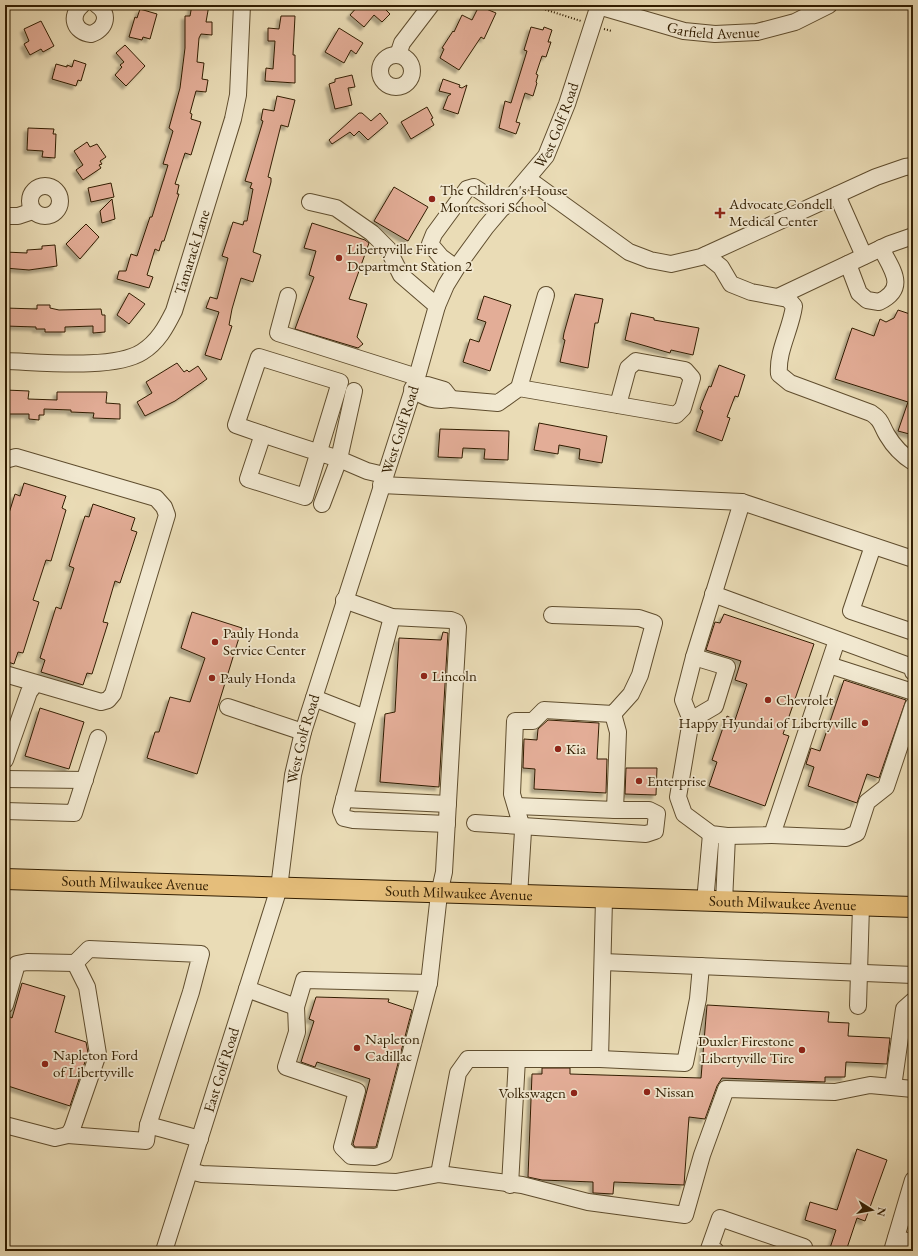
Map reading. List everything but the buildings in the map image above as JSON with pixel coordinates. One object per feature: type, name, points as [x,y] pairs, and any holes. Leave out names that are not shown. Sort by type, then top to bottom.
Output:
[{"type":"main road","name":"South Milwaukee Avenue","points":[[5,879],[913,908]]},
{"type":"street","points":[[82,5],[75,12],[74,22],[80,31],[91,34],[100,30],[105,20],[103,11],[97,5]]},
{"type":"street","name":"Tamarack Lane","points":[[5,361],[104,363],[125,360],[142,352],[165,330],[174,311],[233,119],[238,95],[242,5]]},
{"type":"street","points":[[398,55],[402,42],[432,5]]},
{"type":"street","name":"West Golf Road","points":[[279,888],[293,775],[303,732],[382,480],[415,383],[437,306],[446,285],[456,268],[486,227],[546,156],[567,104],[597,5]]},
{"type":"street","name":"Garfield Avenue","points":[[597,5],[684,31],[715,34],[757,32],[794,22],[829,5]]},
{"type":"street","points":[[528,179],[629,252],[650,260],[671,264],[706,255],[876,177],[905,167],[913,166]]},
{"type":"street","points":[[456,268],[442,257],[430,244],[434,234],[467,189],[474,187],[504,207]]},
{"type":"street","points":[[837,195],[864,256]]},
{"type":"street","points":[[310,202],[336,208],[372,233],[388,249],[401,275],[437,306]]},
{"type":"street","points":[[5,216],[18,216],[33,210]]},
{"type":"street","points":[[780,296],[881,248],[913,236]]},
{"type":"street","points":[[848,264],[859,293],[867,300],[879,302],[893,293],[896,284],[895,276],[881,248]]},
{"type":"street","points":[[706,255],[721,267],[731,284],[751,292],[780,296],[788,299],[794,306],[792,318],[778,364],[779,374],[790,384],[871,414],[880,419],[887,435],[901,454],[913,462]]},
{"type":"street","points":[[288,296],[278,333],[415,383],[424,398],[441,401],[451,399],[498,403],[519,388],[546,295]]},
{"type":"street","points":[[263,434],[248,479],[306,497],[319,453],[340,382],[258,357],[236,425],[263,434],[319,453],[339,459],[367,471],[382,480],[742,502],[913,559]]},
{"type":"street","points":[[519,388],[676,416],[683,408],[692,378],[685,370],[636,361],[628,368],[618,405]]},
{"type":"street","points":[[322,504],[339,459],[354,391]]},
{"type":"street","points":[[5,460],[16,457],[156,498],[164,507],[167,515],[113,694],[108,700],[101,702],[5,674]]},
{"type":"street","points":[[742,502],[694,657],[683,700],[691,720],[678,797],[684,814],[719,835],[772,834],[846,838],[857,833],[867,802],[886,787],[913,706]]},
{"type":"street","points":[[873,546],[851,611],[913,632]]},
{"type":"street","points":[[713,594],[913,667]]},
{"type":"street","points":[[344,600],[392,617],[451,620],[456,622],[458,627],[444,872],[438,894],[429,983],[384,1154],[375,1157],[351,1156],[342,1147],[357,1091],[286,1067],[297,1032],[296,1007],[304,980],[429,983]]},
{"type":"street","points":[[552,615],[639,618],[654,623],[640,675],[631,694],[613,714]]},
{"type":"street","points":[[392,617],[342,805],[344,818],[353,820],[447,824]]},
{"type":"street","points":[[772,834],[837,640]]},
{"type":"street","points":[[691,720],[715,706],[727,667],[694,657]]},
{"type":"street","points":[[829,665],[913,692]]},
{"type":"street","points":[[5,760],[11,726],[29,692],[36,684]]},
{"type":"street","points":[[314,698],[365,718]]},
{"type":"street","points":[[228,707],[303,732]]},
{"type":"street","points":[[519,896],[523,831],[512,794],[515,721],[533,720],[544,710],[613,714]]},
{"type":"street","points":[[613,714],[618,732],[615,810]]},
{"type":"street","points":[[5,811],[74,813],[98,738]]},
{"type":"street","points":[[5,778],[85,780]]},
{"type":"street","points":[[342,805],[448,804]]},
{"type":"street","points":[[475,823],[521,824],[646,834],[656,831],[656,814],[649,810],[516,806]]},
{"type":"street","points":[[714,902],[719,835]]},
{"type":"street","name":"East Golf Road","points":[[164,1251],[279,888]]},
{"type":"street","points":[[600,1060],[604,899]]},
{"type":"street","points":[[858,1006],[861,906]]},
{"type":"street","points":[[5,1005],[17,964],[27,962],[75,963],[89,949],[202,954],[192,992],[148,1125],[146,1141],[68,1135],[55,1138],[5,1125]]},
{"type":"street","points":[[603,962],[913,975]]},
{"type":"street","points":[[68,1135],[78,1114],[98,1054],[87,988],[75,963]]},
{"type":"street","points":[[439,1174],[458,1073],[468,1059],[600,1060],[685,1063],[698,999],[701,966]]},
{"type":"street","points":[[247,990],[296,1007]]},
{"type":"street","points":[[893,1087],[904,1009],[913,1001]]},
{"type":"street","points":[[510,1185],[517,1059]]},
{"type":"street","points":[[190,1171],[217,1175],[396,1182],[439,1174],[510,1185],[522,1185],[588,1202],[685,1215],[702,1155],[726,1088],[834,1092],[870,1085],[913,1089]]},
{"type":"street","points":[[148,1125],[200,1139]]},
{"type":"street","points":[[913,1180],[894,1244],[913,1243]]},
{"type":"street","points":[[716,1251],[709,1249],[720,1218],[804,1247],[803,1251]]},
{"type":"path","points":[[532,5],[612,31]]},
{"type":"place","name":"The Children's House Montessori School","points":[[432,199]]},
{"type":"place","name":"Advocate Condell Medical Center","points":[[720,213]]},
{"type":"place","name":"Libertyville Fire Department Station 2","points":[[339,258]]},
{"type":"place","name":"Pauly Honda Service Center","points":[[215,642]]},
{"type":"place","name":"Lincoln","points":[[424,676]]},
{"type":"place","name":"Pauly Honda","points":[[212,678]]},
{"type":"place","name":"Chevrolet","points":[[768,700]]},
{"type":"place","name":"Happy Hyundai of Libertyville","points":[[865,723]]},
{"type":"place","name":"Kia","points":[[558,749]]},
{"type":"place","name":"Enterprise","points":[[639,781]]},
{"type":"place","name":"Napleton Cadillac","points":[[357,1048]]},
{"type":"place","name":"Duxler Firestone Libertyville Tire","points":[[802,1050]]},
{"type":"place","name":"Napleton Ford of Libertyville","points":[[45,1064]]},
{"type":"place","name":"Nissan","points":[[647,1092]]},
{"type":"place","name":"Volkswagen","points":[[574,1093]]}]
